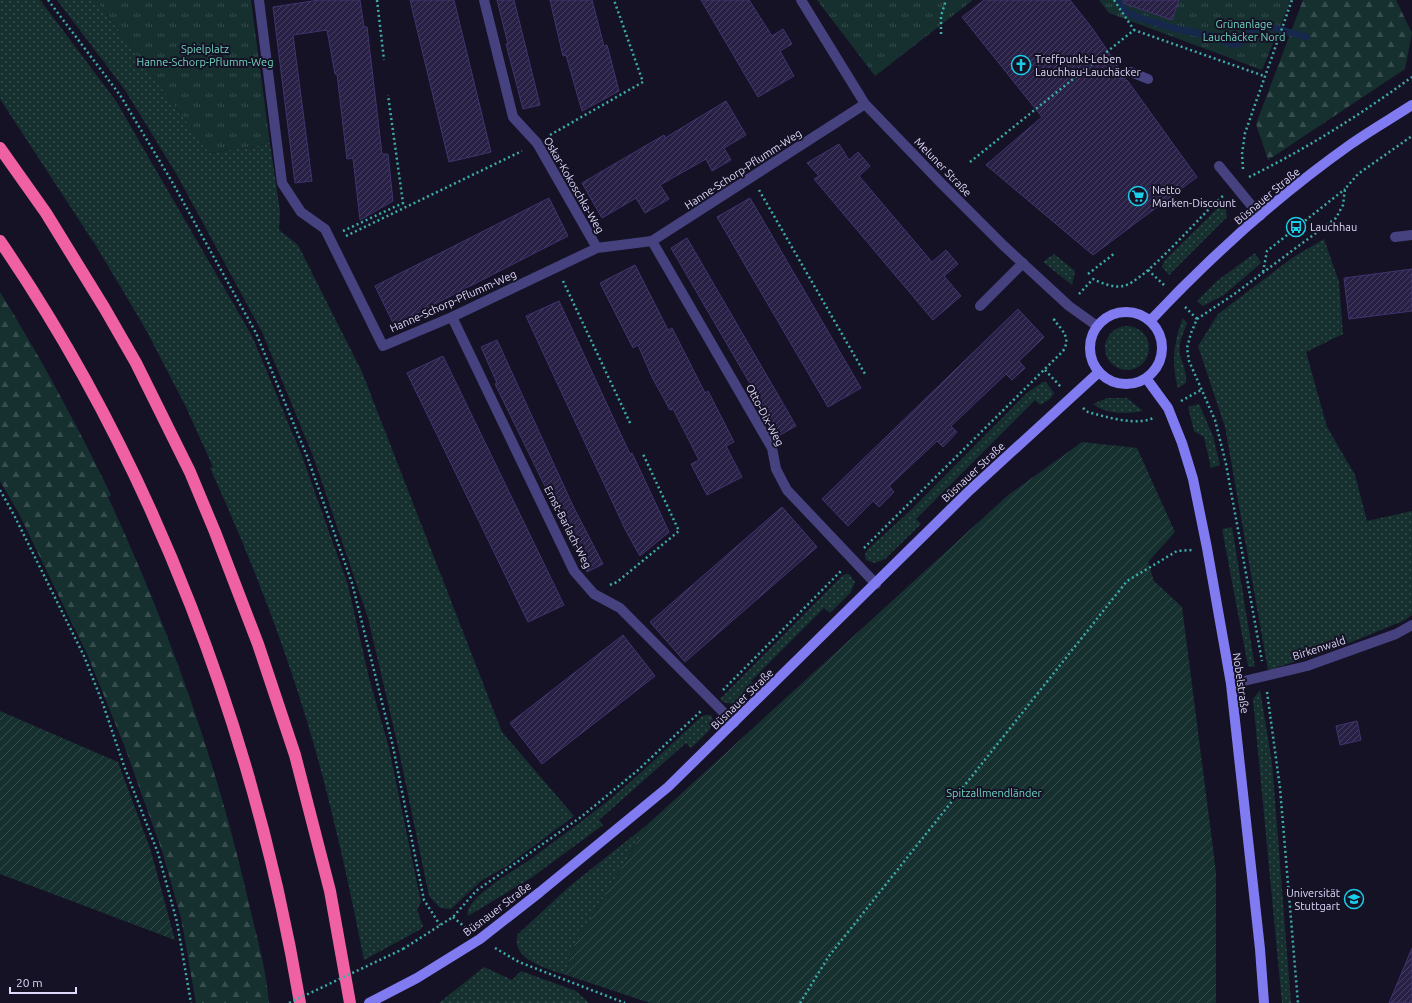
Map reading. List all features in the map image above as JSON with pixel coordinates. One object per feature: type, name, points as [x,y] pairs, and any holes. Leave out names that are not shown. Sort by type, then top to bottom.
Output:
[{"type":"highway","points":[[0,148],[46,213],[106,309],[136,363],[170,430],[215,532],[261,651],[295,756],[330,891],[350,1003]]},
{"type":"highway","points":[[0,241],[35,295],[102,413],[135,477],[195,618],[235,730],[255,796],[282,903],[300,1003]]},
{"type":"street","name":"Hanne-Schorp-Pflumm-Weg","points":[[259,0],[282,183],[302,212],[325,229],[383,346],[452,317],[597,248],[652,241],[865,104]]},
{"type":"street","name":"Oskar-Kokoschka-Weg","points":[[484,0],[513,117],[537,143],[597,248]]},
{"type":"street","name":"Meluner Straße","points":[[801,0],[865,104],[941,183],[1023,263],[1069,306],[1097,326]]},
{"type":"street","points":[[1123,74],[1131,72],[1148,79]]},
{"type":"street","name":"Büsnauer Straße","points":[[1150,320],[1260,216],[1302,181],[1351,144],[1412,105]]},
{"type":"street","points":[[1219,166],[1240,183],[1260,216]]},
{"type":"street","points":[[1395,237],[1412,235]]},
{"type":"street","name":"Otto-Dix-Weg","points":[[652,241],[772,448],[776,470],[787,490],[876,584]]},
{"type":"street","points":[[980,306],[1023,263]]},
{"type":"street","points":[[1128,312],[1140,314],[1150,320],[1162,339],[1160,361],[1155,371],[1137,383],[1116,383],[1106,379],[1099,372],[1092,361],[1090,349],[1091,337],[1097,326],[1106,318],[1117,313],[1128,312]]},
{"type":"street","name":"Ernst-Barlach-Weg","points":[[452,317],[574,571],[594,594],[620,608],[734,723]]},
{"type":"street","name":"Büsnauer Straße","points":[[369,1003],[417,978],[480,939],[540,892],[656,796],[734,723],[970,490],[1099,372]]},
{"type":"street","name":"Nobelstraße","points":[[1146,378],[1168,408],[1182,443],[1193,479],[1207,548],[1230,684],[1260,949],[1264,1003]]},
{"type":"street","name":"Birkenwald","points":[[1230,684],[1307,666],[1396,634],[1412,625]]},
{"type":"path","points":[[48,0],[120,95],[171,180],[256,333],[306,456],[352,583],[392,742],[424,900],[440,925]]},
{"type":"path","points":[[376,0],[384,60]]},
{"type":"path","points":[[332,243],[537,143],[558,129],[643,82],[614,0]]},
{"type":"path","points":[[941,34],[941,16],[946,0]]},
{"type":"path","points":[[1114,0],[1134,30]]},
{"type":"path","points":[[1240,183],[1245,133],[1292,0]]},
{"type":"path","points":[[1197,319],[1148,270],[1218,200],[1240,183],[1282,161],[1359,116],[1412,77]]},
{"type":"path","points":[[325,229],[338,234],[402,203],[388,95]]},
{"type":"path","points":[[1263,272],[1267,251],[1345,189],[1358,174],[1412,136]]},
{"type":"path","points":[[752,177],[865,374]]},
{"type":"path","points":[[1298,1003],[1280,788],[1265,676],[1226,464],[1215,420],[1189,361],[1187,348],[1197,319],[1233,295],[1336,218],[1343,204],[1345,189]]},
{"type":"path","points":[[1088,274],[1115,253]]},
{"type":"path","points":[[557,267],[631,425]]},
{"type":"path","points":[[288,1003],[403,949],[453,917],[476,891],[581,817],[637,771],[712,701],[853,558],[1045,370],[1071,399],[1088,412],[1131,421],[1150,420],[1168,408],[1201,390]]},
{"type":"path","points":[[594,594],[617,582],[679,531],[643,454]]},
{"type":"path","points":[[0,490],[14,515],[84,656],[103,704],[124,766],[158,852],[177,922],[191,1003]]},
{"type":"path","points":[[800,1003],[829,956],[1127,581],[1177,551]]},
{"type":"path","points":[[480,939],[519,962],[625,1003]]},
{"type":"path","points":[[607,1003],[608,997]]},
{"type":"green space","points":[[0,0],[40,0],[116,101],[252,336],[302,456],[348,585],[369,678],[389,748],[421,902],[417,910],[423,926],[421,929],[364,960],[341,852],[314,745],[280,639],[254,570],[210,468],[213,467],[185,405],[145,328],[98,249],[0,99]]},
{"type":"green space","points":[[57,0],[96,0],[210,153],[270,144],[280,211],[279,230],[298,245],[362,372],[502,732],[574,816],[507,866],[481,881],[451,909],[440,908],[429,896],[397,742],[368,618],[313,456],[262,332],[177,175],[125,90]]},
{"type":"green space","name":"Spielplatz Hanne-Schorp-Pflumm-Weg","points":[[96,0],[251,0],[270,144],[210,153]]},
{"type":"green space","points":[[817,0],[973,0],[875,76]]},
{"type":"green space","name":"Grünanlage Lauchäcker Nord","points":[[1099,0],[1291,0],[1262,70],[1109,13]]},
{"type":"green space","points":[[1303,0],[1396,0],[1412,33],[1405,69],[1268,160],[1256,124]]},
{"type":"green space","points":[[1224,202],[1227,217],[1169,275],[1162,267],[1164,261]]},
{"type":"green space","points":[[1324,239],[1339,282],[1343,334],[1306,352],[1327,427],[1355,475],[1367,521],[1412,511],[1412,615],[1403,621],[1332,650],[1268,670],[1225,427],[1198,346],[1218,314],[1292,258]]},
{"type":"green space","points":[[1255,253],[1261,263],[1224,295],[1203,306],[1197,301],[1217,281]]},
{"type":"green space","points":[[1054,254],[1075,271],[1072,285],[1043,262]]},
{"type":"green space","points":[[0,292],[58,392],[111,495],[108,497],[130,545],[169,641],[204,740],[233,840],[263,961],[269,1003],[196,1003],[181,918],[162,851],[124,745],[87,654],[18,512],[0,481]]},
{"type":"green space","points":[[1183,318],[1187,324],[1181,339],[1180,355],[1185,372],[1186,383],[1178,388],[1174,353],[1177,335]]},
{"type":"green space","points":[[1123,326],[1131,326],[1143,332],[1149,344],[1149,352],[1143,364],[1131,370],[1123,370],[1111,364],[1105,352],[1105,344],[1111,332]]},
{"type":"green space","points":[[1043,382],[1046,382],[1054,393],[1050,399],[1040,405],[1035,400],[916,519],[921,524],[885,559],[875,563],[866,560],[865,555],[867,550],[911,510],[1028,392]]},
{"type":"green space","points":[[1107,398],[1127,398],[1143,411],[1117,413],[1104,410],[1093,404]]},
{"type":"green space","points":[[1199,404],[1213,436],[1220,465],[1211,468],[1204,437],[1194,431],[1188,407]]},
{"type":"green space","name":"Spitzallmendländer","points":[[1082,442],[1137,448],[1175,532],[1148,562],[1154,581],[1182,607],[1216,872],[1216,1003],[650,1003],[566,975],[571,951],[648,824],[1007,496]]},
{"type":"green space","points":[[1232,527],[1255,667],[1248,666],[1222,529]]},
{"type":"green space","points":[[849,574],[855,582],[851,592],[830,613],[824,608],[751,681],[756,687],[733,704],[723,702],[720,699],[843,575]]},
{"type":"green space","points":[[1260,690],[1272,763],[1291,1003],[1282,1003],[1253,699]]},
{"type":"green space","points":[[0,711],[118,762],[151,851],[175,940],[0,874]]},
{"type":"green space","points":[[711,715],[713,720],[709,731],[691,748],[686,743],[599,820],[603,825],[531,878],[468,916],[468,909],[481,894],[528,861],[617,794],[702,716]]},
{"type":"green space","points":[[648,824],[571,951],[566,975],[532,962],[524,956],[519,950],[517,943],[518,934],[571,885]]},
{"type":"green space","points":[[484,967],[512,980],[521,971],[576,991],[589,1003],[439,1003]]},
{"type":"building","points":[[319,0],[360,0],[364,27],[367,27],[382,154],[388,154],[393,201],[360,220],[353,158],[347,159],[337,74],[335,74],[327,30],[293,35],[312,181],[295,183],[273,7]]},
{"type":"building","points":[[410,0],[454,0],[491,152],[449,162]]},
{"type":"building","points":[[497,0],[514,0],[540,105],[523,109],[506,44],[508,44]]},
{"type":"building","points":[[550,0],[592,0],[604,46],[607,45],[619,91],[582,111],[566,55],[563,56]]},
{"type":"building","points":[[701,0],[749,0],[772,36],[783,29],[792,44],[780,51],[794,76],[758,97]]},
{"type":"building","points":[[984,0],[1070,0],[1092,28],[1120,69],[1117,73],[1118,78],[1127,80],[1197,177],[1093,255],[986,165],[1042,117],[962,17]]},
{"type":"building","points":[[1124,0],[1179,0],[1172,20],[1123,3]]},
{"type":"building","points":[[726,101],[746,135],[724,148],[731,160],[712,171],[706,159],[660,185],[669,199],[645,213],[636,198],[602,218],[582,183],[664,135],[665,138]]},
{"type":"building","points":[[839,144],[849,160],[858,152],[870,166],[859,176],[932,262],[946,250],[958,264],[944,276],[961,296],[933,320],[814,179],[819,176],[807,163]]},
{"type":"building","points":[[549,198],[568,236],[394,325],[375,286]]},
{"type":"building","points":[[750,198],[861,388],[828,407],[717,217]]},
{"type":"building","points":[[687,238],[796,426],[780,435],[671,248]]},
{"type":"building","points":[[635,265],[668,330],[672,328],[705,393],[708,391],[734,442],[726,446],[742,477],[707,495],[691,464],[699,460],[673,409],[670,410],[652,377],[638,345],[633,348],[600,283]]},
{"type":"building","points":[[1412,269],[1412,311],[1349,319],[1344,278]]},
{"type":"building","points":[[559,301],[630,454],[632,453],[669,532],[640,556],[626,531],[526,316]]},
{"type":"building","points":[[1018,309],[1044,337],[1019,361],[1025,368],[1012,380],[1006,374],[951,426],[957,432],[943,447],[937,441],[889,486],[894,492],[879,507],[873,501],[848,526],[822,499]]},
{"type":"building","points":[[497,340],[573,506],[603,564],[587,572],[495,384],[497,383],[481,347]]},
{"type":"building","points":[[443,356],[564,605],[528,622],[407,373]]},
{"type":"building","points":[[782,507],[817,547],[685,662],[650,622]]},
{"type":"building","points":[[623,635],[655,676],[542,764],[510,723]]},
{"type":"building","points":[[1357,721],[1361,740],[1340,745],[1336,726]]},
{"type":"building","points":[[1412,948],[1412,1003],[1389,1003]]},
{"type":"waterway","points":[[1119,0],[1126,12],[1137,17],[1177,29],[1216,37],[1231,44],[1239,44],[1252,30],[1263,25],[1306,37]]},
{"type":"place","name":"Treffpunkt-Leben Lauchhau-Lauchäcker","points":[[1021,65]]},
{"type":"place","name":"Netto Marken-Discount","points":[[1138,196]]},
{"type":"place","name":"Lauchhau","points":[[1296,227]]},
{"type":"place","name":"Universität Stuttgart","points":[[1354,899]]}]
